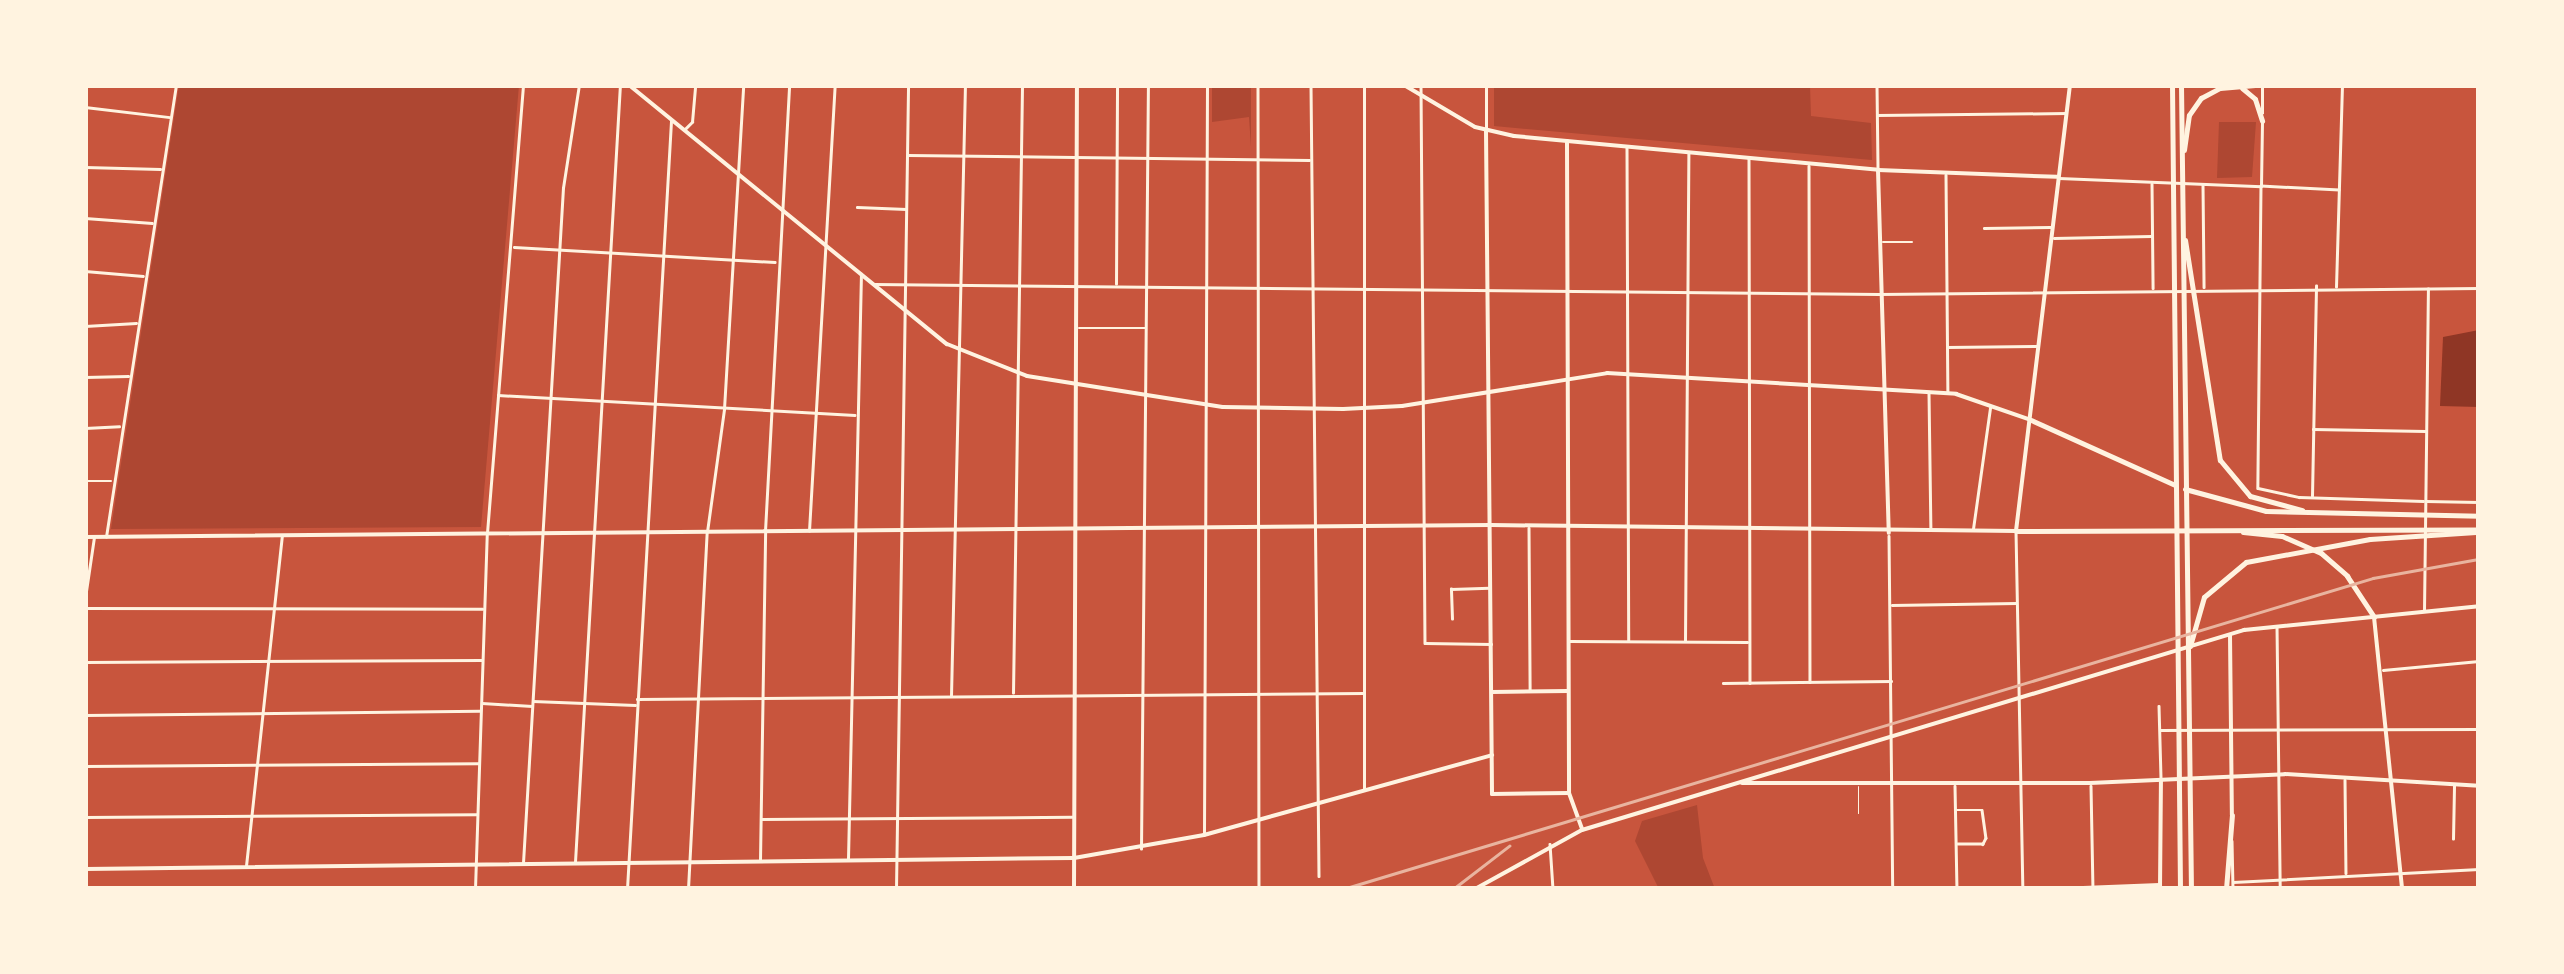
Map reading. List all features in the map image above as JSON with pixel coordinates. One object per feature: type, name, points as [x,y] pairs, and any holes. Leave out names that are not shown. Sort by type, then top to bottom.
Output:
[{"type":"highway","points":[[2172,85],[2180,889]]},
{"type":"highway","points":[[2181,85],[2192,889]]},
{"type":"highway","points":[[2181,172],[2194,106],[2208,92],[2260,85]]},
{"type":"highway","points":[[2234,86],[2253,96],[2262,121]]},
{"type":"highway","points":[[2185,274],[2224,468],[2259,500],[2324,513]]},
{"type":"highway","points":[[2031,420],[2219,501],[2324,513],[2479,516]]},
{"type":"highway","points":[[2215,529],[2282,536],[2316,550],[2347,576],[2374,617]]},
{"type":"highway","points":[[2016,531],[2479,530]]},
{"type":"highway","points":[[2187,679],[2196,617],[2219,579],[2256,559],[2416,531]]},
{"type":"highway","points":[[2230,889],[2232,814]]},
{"type":"main road","points":[[1074,889],[1077,85]]},
{"type":"main road","points":[[1404,85],[1486,131],[1878,170],[2058,178]]},
{"type":"main road","points":[[85,538],[1491,524],[1809,533],[2016,531],[2070,85]]},
{"type":"main road","points":[[633,86],[959,352],[1019,374],[1256,409],[1359,409],[1420,404],[1568,378],[1629,374],[1948,393],[2031,420]]},
{"type":"main road","points":[[1486,131],[1492,794],[1569,793]]},
{"type":"main road","points":[[1568,141],[1569,793],[1582,830]]},
{"type":"main road","points":[[1878,170],[1889,532]]},
{"type":"main road","points":[[1475,889],[1550,844],[1582,830],[2230,634],[2479,606]]},
{"type":"main road","points":[[2374,617],[2383,670],[2402,889]]},
{"type":"main road","points":[[2230,634],[2232,814]]},
{"type":"main road","points":[[1492,692],[1568,691]]},
{"type":"main road","points":[[85,869],[1074,858],[1204,835],[1492,756]]},
{"type":"main road","points":[[1780,770],[1782,784]]},
{"type":"main road","points":[[1737,783],[2090,783],[2278,774],[2394,785],[2479,786]]},
{"type":"main road","points":[[2160,886],[2161,780]]},
{"type":"street","points":[[106,537],[176,85]]},
{"type":"street","points":[[475,889],[486,533],[523,85]]},
{"type":"street","points":[[523,864],[559,250],[579,85]]},
{"type":"street","points":[[575,864],[620,85]]},
{"type":"street","points":[[684,130],[692,122],[696,85]]},
{"type":"street","points":[[688,889],[707,532],[724,409],[743,85]]},
{"type":"street","points":[[760,862],[765,531],[789,85]]},
{"type":"street","points":[[809,530],[834,85]]},
{"type":"street","points":[[896,889],[908,85]]},
{"type":"street","points":[[952,696],[964,283],[965,85]]},
{"type":"street","points":[[1013,696],[1022,85]]},
{"type":"street","points":[[1116,284],[1117,85]]},
{"type":"street","points":[[1141,848],[1148,85]]},
{"type":"street","points":[[1204,835],[1207,85]]},
{"type":"street","points":[[1258,85],[1259,889]]},
{"type":"street","points":[[1311,85],[1312,526],[1319,876]]},
{"type":"street","points":[[1364,85],[1364,287],[1359,409],[1364,791]]},
{"type":"street","points":[[1421,85],[1420,404],[1425,643],[1492,644]]},
{"type":"street","points":[[1486,85],[1486,131]]},
{"type":"street","points":[[1877,85],[1878,170]]},
{"type":"street","points":[[2260,85],[2261,492],[2312,498],[2479,502]]},
{"type":"street","points":[[2336,287],[2342,85]]},
{"type":"street","points":[[85,108],[170,117]]},
{"type":"street","points":[[1878,115],[2066,113]]},
{"type":"street","points":[[627,889],[672,119]]},
{"type":"street","points":[[1628,146],[1629,641]]},
{"type":"street","points":[[1685,640],[1688,153]]},
{"type":"street","points":[[908,155],[1310,160]]},
{"type":"street","points":[[1749,159],[1750,683]]},
{"type":"street","points":[[1809,164],[1810,682]]},
{"type":"street","points":[[85,167],[162,169]]},
{"type":"street","points":[[1946,173],[1948,393]]},
{"type":"street","points":[[2058,178],[2339,190]]},
{"type":"street","points":[[2152,182],[2154,288]]},
{"type":"street","points":[[2203,183],[2204,287]]},
{"type":"street","points":[[857,207],[907,208]]},
{"type":"street","points":[[85,218],[154,223]]},
{"type":"street","points":[[1984,228],[2052,227]]},
{"type":"street","points":[[2051,238],[2153,236]]},
{"type":"street","points":[[1879,242],[1912,242]]},
{"type":"street","points":[[510,246],[777,262]]},
{"type":"street","points":[[85,272],[145,276]]},
{"type":"street","points":[[848,861],[860,274]]},
{"type":"street","points":[[873,284],[1879,294],[2261,286],[2479,288]]},
{"type":"street","points":[[2312,498],[2316,286]]},
{"type":"street","points":[[2424,612],[2428,288]]},
{"type":"street","points":[[85,326],[138,323]]},
{"type":"street","points":[[1076,328],[1147,328]]},
{"type":"street","points":[[1948,347],[2040,346]]},
{"type":"street","points":[[85,377],[129,376]]},
{"type":"street","points":[[1929,392],[1931,532]]},
{"type":"street","points":[[498,395],[856,415]]},
{"type":"street","points":[[1972,530],[1991,405]]},
{"type":"street","points":[[85,428],[121,426]]},
{"type":"street","points":[[2313,429],[2426,431]]},
{"type":"street","points":[[85,481],[113,481]]},
{"type":"street","points":[[1529,525],[1530,692]]},
{"type":"street","points":[[2016,531],[2016,603],[2023,697],[2023,889]]},
{"type":"street","points":[[1889,532],[1893,889]]},
{"type":"street","points":[[246,868],[282,536]]},
{"type":"street","points":[[85,598],[94,538]]},
{"type":"street","points":[[1452,620],[1451,589],[1492,588]]},
{"type":"street","points":[[1889,604],[2016,603]]},
{"type":"street","points":[[85,608],[484,609]]},
{"type":"street","points":[[2277,626],[2280,889]]},
{"type":"street","points":[[1568,642],[1748,642]]},
{"type":"street","points":[[85,662],[482,660]]},
{"type":"street","points":[[2383,670],[2479,661]]},
{"type":"street","points":[[1723,683],[1890,681]]},
{"type":"street","points":[[637,698],[1364,693]]},
{"type":"street","points":[[480,702],[636,705]]},
{"type":"street","points":[[2159,706],[2161,780]]},
{"type":"street","points":[[85,716],[480,711]]},
{"type":"street","points":[[2160,730],[2479,729]]},
{"type":"street","points":[[85,766],[479,763]]},
{"type":"street","points":[[2345,780],[2346,874]]},
{"type":"street","points":[[2090,783],[2093,888]]},
{"type":"street","points":[[1955,784],[1956,889]]},
{"type":"street","points":[[2454,786],[2454,839]]},
{"type":"street","points":[[1956,810],[1982,810],[1986,838],[1982,844],[1956,844]]},
{"type":"street","points":[[85,817],[478,814]]},
{"type":"street","points":[[2230,889],[2232,814]]},
{"type":"street","points":[[762,819],[1074,817]]},
{"type":"street","points":[[1550,844],[1553,889]]},
{"type":"street","points":[[2232,882],[2479,869]]},
{"type":"street","points":[[2031,889],[2160,886]]},
{"type":"lane","points":[[1858,784],[1858,813]]},
{"type":"shaded area","points":[[179,85],[519,85],[481,527],[111,529]]},
{"type":"shaded area","points":[[1212,85],[1251,85],[1251,147],[1249,117],[1212,122]]},
{"type":"shaded area","points":[[1494,85],[1810,85],[1811,116],[1871,123],[1872,160],[1494,126]]},
{"type":"shaded area","points":[[2219,122],[2256,122],[2252,177],[2217,178]]},
{"type":"shaded area","points":[[2479,330],[2479,407],[2440,406],[2443,337]]},
{"type":"shaded area","points":[[1697,805],[1703,858],[1715,889],[1659,889],[1635,841],[1642,821]]},
{"type":"railway","points":[[1343,889],[2373,578],[2479,559]]},
{"type":"railway","points":[[1453,889],[1509,846]]}]
